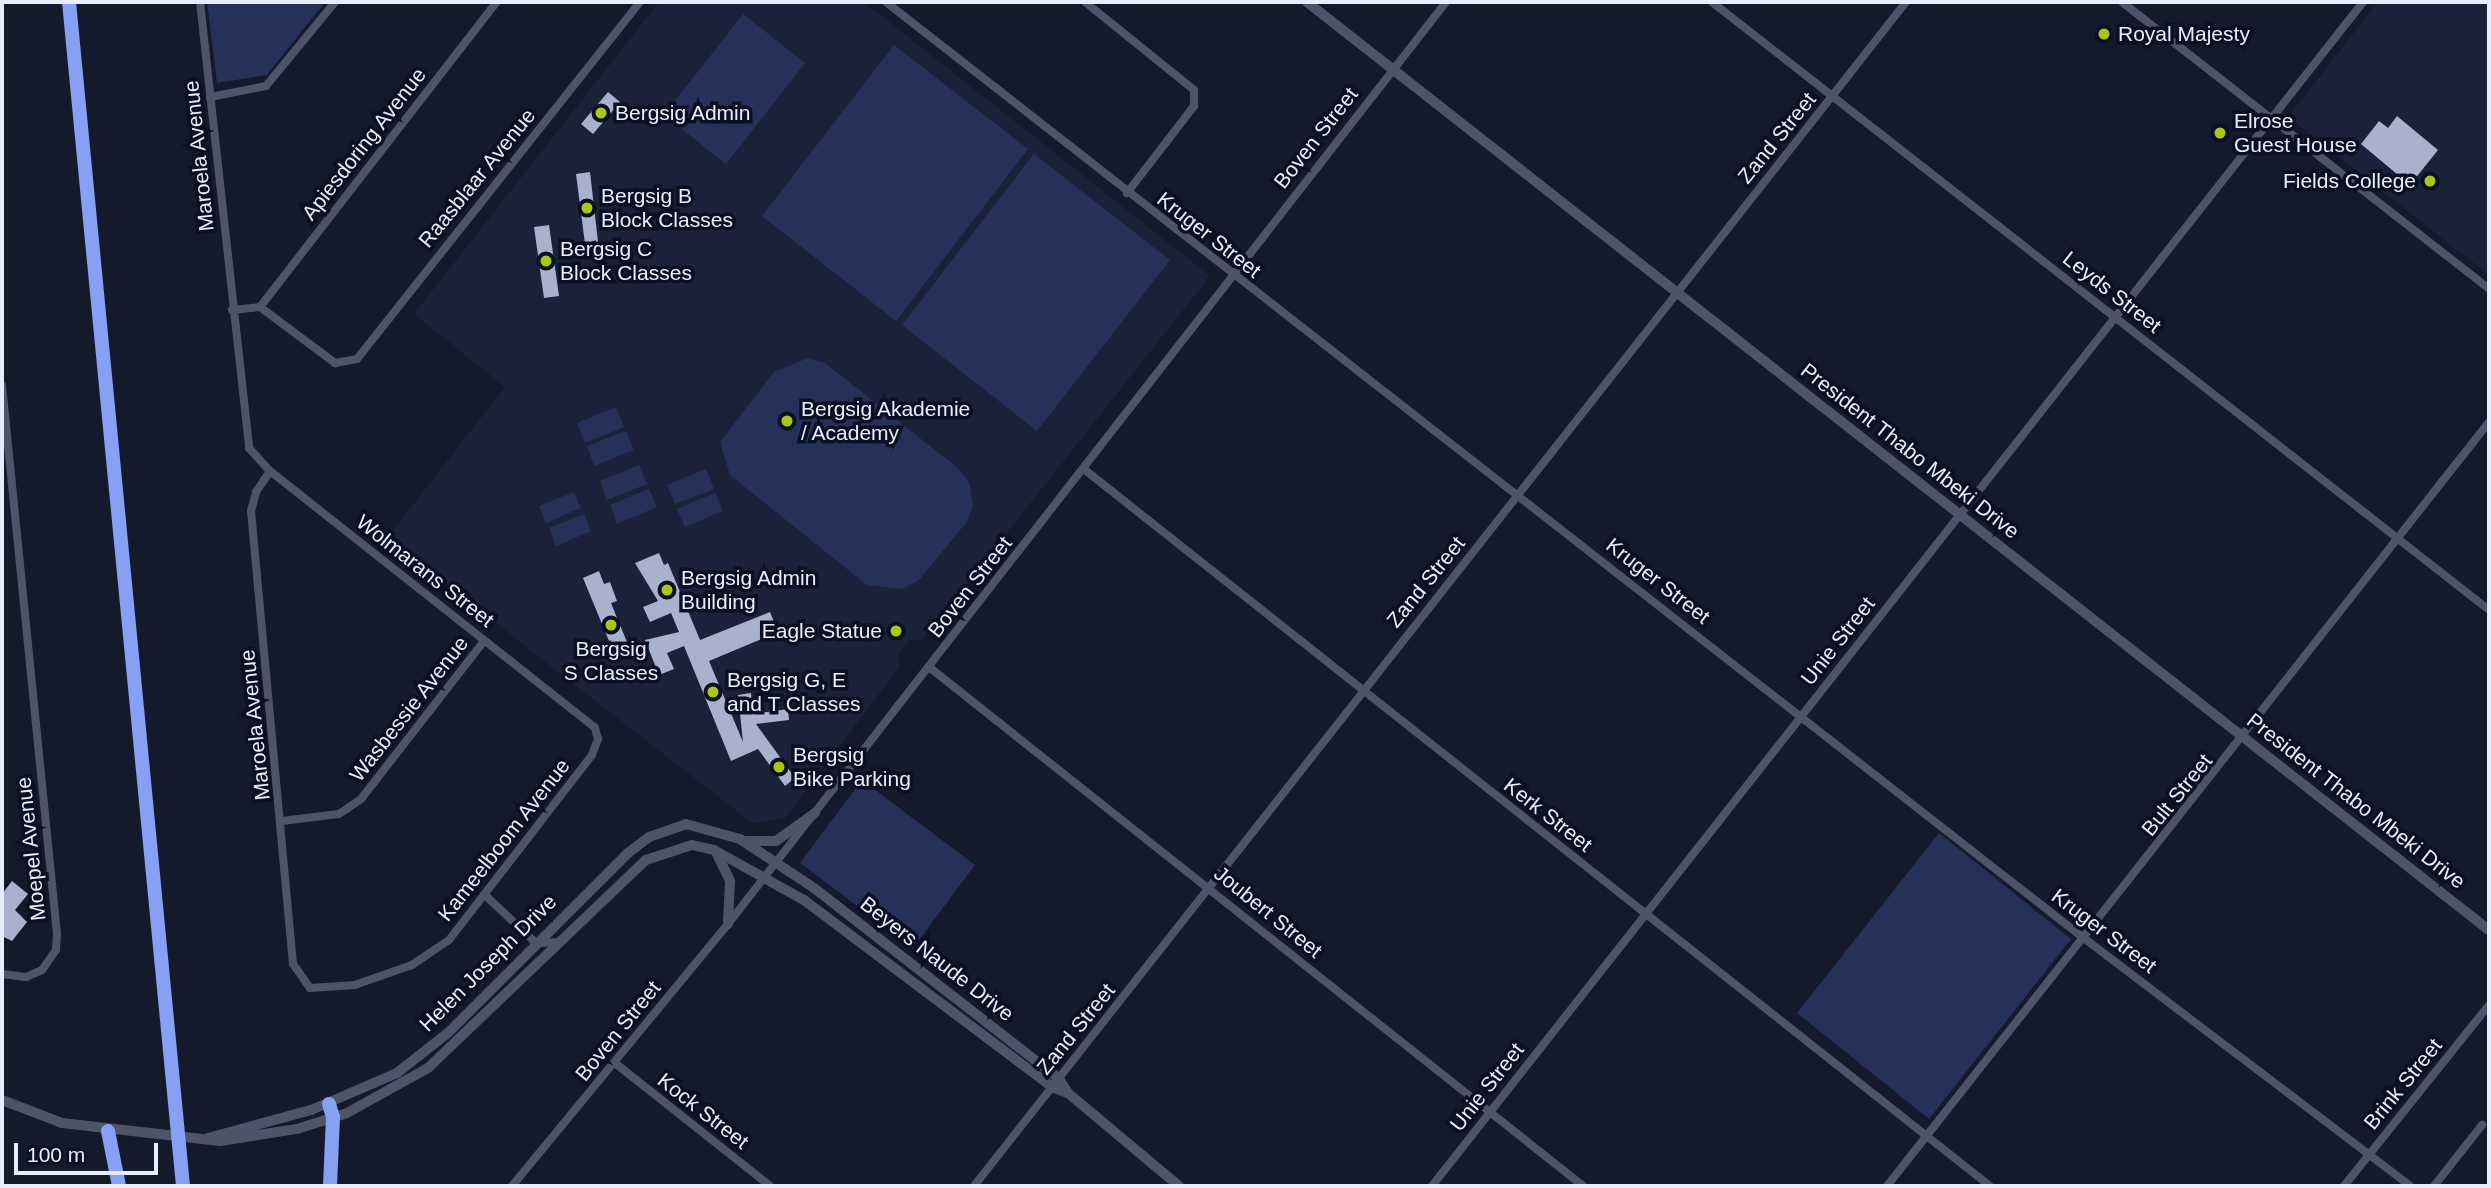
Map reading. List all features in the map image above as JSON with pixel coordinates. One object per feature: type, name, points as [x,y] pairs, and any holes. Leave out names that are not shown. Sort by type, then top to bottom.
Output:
[{"type":"highway","points":[[69,2],[183,1186]]},
{"type":"highway","points":[[330,1186],[331,1111]]},
{"type":"highway","points":[[108,1132],[119,1186]]},
{"type":"street","name":"Maroela Avenue","points":[[200,2],[244,433]]},
{"type":"street","points":[[210,97],[267,86],[335,2]]},
{"type":"street","name":"Apiesdoring Avenue","points":[[260,307],[497,2]]},
{"type":"street","name":"Raasblaar Avenue","points":[[260,307],[335,363],[350,363],[366,348],[640,2]]},
{"type":"street","name":"Kruger Street","points":[[886,2],[1232,275],[1519,494],[2085,939],[2410,1186]]},
{"type":"street","points":[[1085,2],[1194,90],[1194,106],[1127,193]]},
{"type":"street","name":"President Thabo Mbeki Drive","points":[[1307,2],[2489,930]]},
{"type":"street","name":"Boven Street","points":[[512,1186],[728,925],[1085,470],[1232,275],[1446,2]]},
{"type":"street","name":"Leyds Street","points":[[1712,2],[2489,610]]},
{"type":"street","name":"Zand Street","points":[[974,1186],[1362,689],[1906,2]]},
{"type":"street","points":[[2122,2],[2489,289]]},
{"type":"street","name":"Unie Street","points":[[1432,1186],[1958,513],[2363,2]]},
{"type":"street","points":[[232,310],[260,307]]},
{"type":"street","name":"Moepel Avenue","points":[[2,386],[5,453],[58,934],[55,950],[42,970],[26,977],[2,974]]},
{"type":"street","name":"Bult Street","points":[[1887,1186],[2245,738],[2489,422]]},
{"type":"street","name":"Wolmarans Street","points":[[244,433],[270,471],[596,727]]},
{"type":"street","name":"Kerk Street","points":[[1085,470],[1990,1186]]},
{"type":"street","name":"Maroela Avenue","points":[[270,471],[256,492],[251,511],[282,821],[291,946],[299,979]]},
{"type":"street","name":"Wasbessie Avenue","points":[[282,821],[339,814],[361,799],[484,641]]},
{"type":"street","name":"Joubert Street","points":[[929,667],[1210,887],[1583,1186]]},
{"type":"street","name":"Kameelboom Avenue","points":[[299,979],[310,988],[336,987],[412,965],[449,940],[486,896],[592,755],[596,727]]},
{"type":"street","points":[[740,839],[776,841],[815,813]]},
{"type":"street","name":"Helen Joseph Drive","points":[[331,1111],[417,1059],[649,837],[686,824],[740,839],[775,864]]},
{"type":"street","name":"Helen Joseph Drive","points":[[2,1100],[62,1123],[108,1132],[155,1138],[203,1138],[378,1099],[428,1068],[646,860],[670,848],[692,845],[714,850],[764,877]]},
{"type":"street","points":[[714,850],[730,881],[728,925]]},
{"type":"street","name":"Beyers Naude Drive","points":[[775,864],[877,934],[1055,1083]]},
{"type":"street","name":"Beyers Naude Drive","points":[[764,877],[869,947],[1055,1083],[1179,1186]]},
{"type":"street","points":[[486,896],[536,943],[559,942]]},
{"type":"street","name":"Brink Street","points":[[2344,1186],[2489,1005]]},
{"type":"street","name":"Kock Street","points":[[614,1063],[770,1186]]},
{"type":"street","points":[[2434,1186],[2482,1125]]},
{"type":"shaded area","points":[[207,2],[325,2],[267,75],[217,83]]},
{"type":"shaded area","name":"Bergsig Akademie / Academy","points":[[659,2],[864,2],[1210,276],[922,640],[910,640],[897,657],[900,666],[785,818],[752,823],[387,538],[505,387],[414,314]]},
{"type":"shaded area","name":"Fields College","points":[[2378,2],[2489,2],[2489,275],[2288,117]]},
{"type":"shaded area","points":[[743,14],[805,63],[726,164],[664,115]]},
{"type":"shaded area","points":[[894,45],[1028,149],[896,321],[762,216]]},
{"type":"shaded area","points":[[1034,154],[1170,260],[1037,431],[902,325]]},
{"type":"shaded area","points":[[808,358],[825,363],[959,469],[970,485],[973,505],[966,523],[918,581],[901,589],[867,585],[730,475],[720,442],[774,372]]},
{"type":"shaded area","points":[[616,407],[624,427],[585,443],[577,423]]},
{"type":"shaded area","points":[[626,431],[634,450],[594,466],[587,446]]},
{"type":"shaded area","points":[[639,465],[647,484],[607,500],[600,481]]},
{"type":"shaded area","points":[[706,469],[714,489],[675,504],[667,485]]},
{"type":"shaded area","points":[[649,489],[657,507],[617,524],[610,505]]},
{"type":"shaded area","points":[[574,492],[581,508],[546,523],[539,506]]},
{"type":"shaded area","points":[[715,493],[723,511],[685,527],[677,509]]},
{"type":"shaded area","points":[[584,514],[591,531],[556,546],[549,528]]},
{"type":"shaded area","points":[[862,780],[975,865],[913,948],[800,863]]},
{"type":"shaded area","points":[[1939,833],[2071,939],[1929,1119],[1797,1013]]},
{"type":"building","name":"Bergsig Admin","points":[[608,92],[620,102],[593,134],[581,124]]},
{"type":"building","points":[[2397,116],[2438,150],[2410,185],[2361,144],[2379,121],[2388,128]]},
{"type":"building","name":"Bergsig B Block Classes","points":[[590,172],[598,242],[585,244],[576,174]]},
{"type":"building","name":"Bergsig C Block Classes","points":[[549,225],[559,296],[544,298],[534,227]]},
{"type":"building","points":[[659,553],[664,565],[668,563],[700,640],[770,612],[778,632],[709,661],[743,742],[738,695],[751,693],[753,714],[788,709],[789,720],[756,724],[795,778],[785,786],[758,749],[731,761],[684,646],[667,653],[674,669],[659,675],[645,640],[679,632],[671,613],[650,622],[643,607],[658,601],[635,563]]},
{"type":"building","name":"Bergsig S Classes","points":[[599,571],[604,584],[610,582],[617,601],[611,603],[629,647],[614,653],[583,578]]},
{"type":"building","points":[[12,881],[28,894],[15,910],[27,922],[12,941],[2,936],[2,894]]},
{"type":"place","name":"Royal Majesty","points":[[2104,34]]},
{"type":"place","name":"Bergsig Admin","points":[[601,113]]},
{"type":"place","name":"Elrose Guest House","points":[[2220,133]]},
{"type":"place","name":"Fields College","points":[[2430,181]]},
{"type":"place","name":"Bergsig B Block Classes","points":[[587,208]]},
{"type":"place","name":"Bergsig C Block Classes","points":[[546,261]]},
{"type":"place","name":"Bergsig Akademie / Academy","points":[[787,421]]},
{"type":"place","name":"Bergsig Admin Building","points":[[667,590]]},
{"type":"place","name":"Bergsig S Classes","points":[[611,625]]},
{"type":"place","name":"Eagle Statue","points":[[896,631]]},
{"type":"place","name":"Bergsig G, E and T Classes","points":[[713,692]]},
{"type":"place","name":"Bergsig Bike Parking","points":[[779,767]]}]
